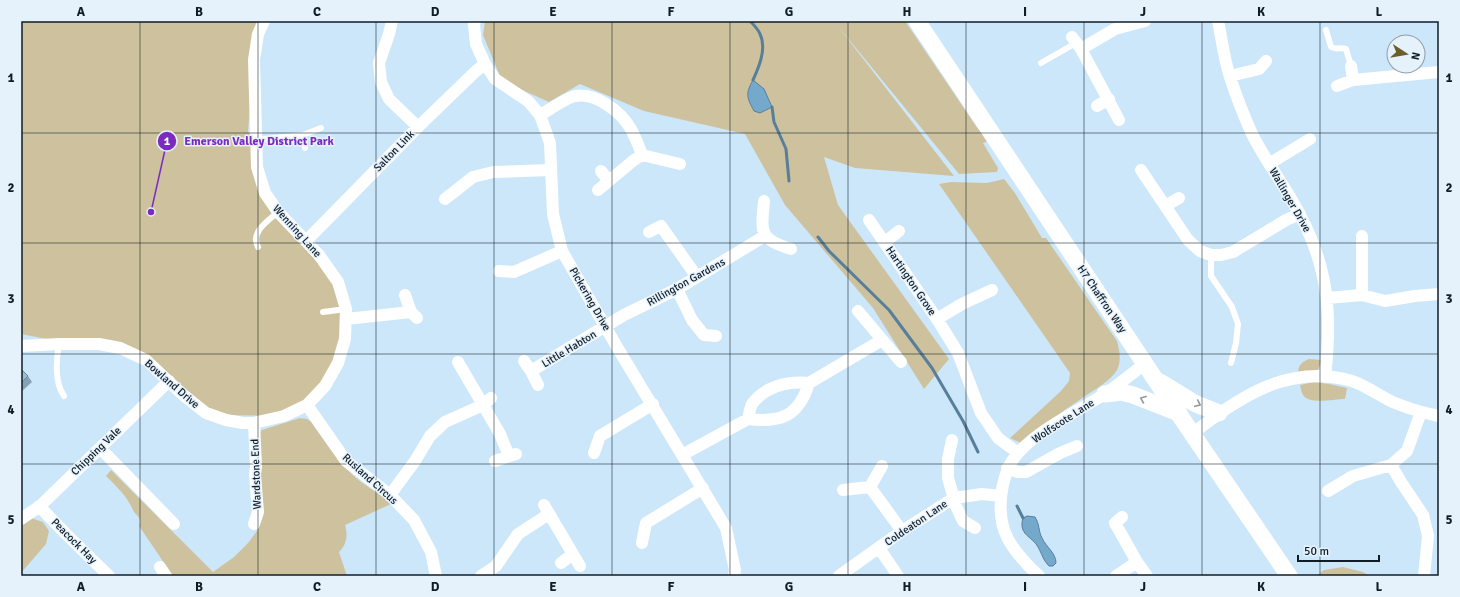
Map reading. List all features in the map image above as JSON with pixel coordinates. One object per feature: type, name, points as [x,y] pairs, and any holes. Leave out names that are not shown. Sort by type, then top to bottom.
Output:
[{"type":"street","name":"Wenning Lane","points":[[264,21],[258,34],[254,60],[255,140],[257,167],[265,193],[278,212],[319,254],[338,282],[346,314],[346,339],[338,363],[325,386],[307,405]]},
{"type":"street","points":[[392,21],[379,63],[381,82],[389,99],[418,127]]},
{"type":"street","name":"Pickering Drive","points":[[475,21],[476,44],[485,64],[495,79],[528,101],[540,115],[550,143],[553,214],[562,250],[606,327],[726,528],[734,576]]},
{"type":"street","name":"H7 Chaffron Way","points":[[917,21],[1155,379],[1289,576]]},
{"type":"street","points":[[1119,120],[1109,99],[1076,43],[1115,29],[1145,21]]},
{"type":"street","name":"Wallinger Drive","points":[[1218,21],[1230,76],[1252,134],[1300,214],[1315,247],[1327,298],[1330,326],[1325,377]]},
{"type":"street","points":[[1230,76],[1259,69],[1266,61]]},
{"type":"street","name":"Salton Link","points":[[306,242],[418,127],[485,64]]},
{"type":"street","points":[[1351,66],[1353,80]]},
{"type":"street","points":[[1337,86],[1353,80],[1439,72]]},
{"type":"street","points":[[540,115],[574,96],[587,95],[602,101],[617,113],[630,128],[642,155]]},
{"type":"street","points":[[1097,106],[1109,99]]},
{"type":"street","points":[[1270,164],[1310,140]]},
{"type":"street","points":[[598,190],[608,180],[642,155],[677,160]]},
{"type":"street","points":[[445,199],[470,173],[551,170]]},
{"type":"street","points":[[601,170],[608,180]]},
{"type":"street","points":[[1141,170],[1188,240],[1200,251],[1211,255],[1221,255],[1233,252],[1286,220],[1300,214]]},
{"type":"street","points":[[1165,206],[1179,198]]},
{"type":"street","points":[[764,201],[762,225],[765,236],[776,244],[792,249]]},
{"type":"street","name":"Hartington Grove","points":[[869,220],[937,319],[958,353],[981,413],[998,438],[1018,453]]},
{"type":"street","points":[[649,232],[662,226],[697,277]]},
{"type":"street","name":"Hartington Grove","points":[[884,242],[899,231]]},
{"type":"street","name":"Rillington Gardens","points":[[606,327],[624,315],[677,289],[765,236]]},
{"type":"street","points":[[1362,236],[1362,295]]},
{"type":"street","points":[[499,271],[514,272],[562,250]]},
{"type":"street","points":[[677,289],[692,320],[704,335],[716,336]]},
{"type":"street","points":[[1327,298],[1362,295],[1385,301],[1439,294]]},
{"type":"street","points":[[346,314],[414,315],[405,295]]},
{"type":"street","name":"Hartington Grove","points":[[937,319],[962,304],[987,297]]},
{"type":"street","points":[[858,311],[901,362]]},
{"type":"street","name":"Little Habton","points":[[532,371],[606,327]]},
{"type":"street","points":[[748,419],[751,405],[764,393],[780,385],[796,382],[809,383],[882,340]]},
{"type":"street","name":"Bowland Drive","points":[[21,346],[99,344],[120,348],[146,360],[182,394],[206,412],[228,415],[254,423],[284,416],[307,405]]},
{"type":"street","name":"Little Habton","points":[[524,361],[532,371],[538,385]]},
{"type":"street","points":[[458,362],[487,401],[500,434],[513,455],[495,461]]},
{"type":"street","name":"Wolfscote Lane","points":[[1039,576],[1021,559],[1007,538],[1001,519],[1001,496],[1007,468],[1018,453],[1032,439],[1105,394],[1145,364]]},
{"type":"street","points":[[1192,434],[1219,413],[1251,393],[1273,383],[1298,377],[1325,377],[1353,382],[1395,403],[1421,412],[1439,416]]},
{"type":"street","points":[[1155,379],[1196,404],[1219,413]]},
{"type":"street","name":"Chipping Vale","points":[[21,520],[39,506],[169,381]]},
{"type":"street","points":[[682,455],[748,419],[764,421],[775,420],[787,414],[799,405],[806,395],[809,383]]},
{"type":"street","points":[[1105,394],[1121,392],[1133,395],[1179,413]]},
{"type":"street","points":[[390,495],[416,461],[430,436],[445,422],[487,401]]},
{"type":"street","points":[[594,453],[600,436],[653,404]]},
{"type":"street","name":"Rusland Circus","points":[[307,405],[346,461],[390,495],[414,520],[430,552],[436,576]]},
{"type":"street","points":[[1328,491],[1353,476],[1391,465],[1406,451],[1421,412]]},
{"type":"street","name":"Wardstone End","points":[[254,423],[255,475],[258,512],[254,524]]},
{"type":"street","points":[[952,440],[948,459],[948,478],[956,506],[963,521],[974,528]]},
{"type":"street","points":[[1007,468],[1018,472],[1026,472],[1048,459],[1077,446]]},
{"type":"street","points":[[100,448],[163,503],[174,524]]},
{"type":"street","points":[[1391,465],[1423,515],[1428,536],[1424,576]]},
{"type":"street","points":[[870,486],[882,466]]},
{"type":"street","points":[[843,490],[870,486]]},
{"type":"street","points":[[870,486],[902,531]]},
{"type":"street","points":[[642,543],[646,524],[703,488]]},
{"type":"street","name":"Coldeaton Lane","points":[[839,576],[902,531],[939,506],[954,498],[982,494],[1001,496]]},
{"type":"street","name":"Peacock Hay","points":[[39,506],[109,576]]},
{"type":"street","points":[[485,575],[496,566],[518,534],[546,509],[580,566]]},
{"type":"street","points":[[1122,518],[1115,523],[1137,562],[1147,576]]},
{"type":"street","points":[[879,548],[898,576]]},
{"type":"street","points":[[560,562],[573,554]]},
{"type":"street","points":[[1116,576],[1137,562]]},
{"type":"lane","points":[[1326,30],[1331,47],[1335,49],[1346,49],[1351,66]]},
{"type":"lane","points":[[1041,63],[1076,43]]},
{"type":"lane","points":[[255,140],[303,135],[321,128]]},
{"type":"lane","points":[[303,135],[305,148]]},
{"type":"lane","points":[[258,247],[256,244],[257,233],[262,226],[278,212]]},
{"type":"lane","points":[[1211,255],[1211,276],[1232,308],[1238,324],[1236,343],[1231,363]]},
{"type":"lane","points":[[323,312],[346,314]]},
{"type":"lane","points":[[59,344],[57,355],[57,378],[59,390],[64,396]]},
{"type":"shaded area","points":[[21,21],[261,21],[257,25],[248,131],[270,201],[338,282],[342,339],[325,386],[284,416],[215,415],[169,374],[114,352],[21,334]]},
{"type":"shaded area","points":[[485,21],[905,21],[976,126],[988,141],[983,143],[998,168],[997,172],[959,174],[837,25],[954,176],[855,168],[824,157],[838,205],[949,359],[924,389],[873,308],[785,205],[745,134],[644,111],[580,84],[549,102],[502,81],[483,35]]},
{"type":"shaded area","points":[[1004,179],[1015,193],[1042,238],[1046,238],[1117,341],[1120,354],[1119,366],[1111,377],[1021,443],[1010,438],[1061,391],[1069,381],[1070,373],[939,184],[951,182],[987,183]]},
{"type":"shaded area","points":[[1309,359],[1322,360],[1318,370],[1312,372],[1298,372],[1301,364]]},
{"type":"shaded area","points":[[1314,382],[1347,388],[1345,399],[1316,401],[1306,398],[1302,394],[1300,385]]},
{"type":"shaded area","points":[[300,418],[307,419],[311,422],[334,454],[353,475],[391,504],[345,525],[346,539],[344,546],[339,552],[347,576],[173,576],[139,526],[140,519],[134,512],[128,500],[106,476],[111,470],[213,572],[234,557],[248,543],[257,531],[262,517],[258,434],[262,430]]},
{"type":"shaded area","points":[[31,518],[43,522],[49,531],[46,544],[21,573],[21,525]]},
{"type":"shaded area","points":[[1343,567],[1363,572],[1370,576],[1316,576],[1324,570]]},
{"type":"water","points":[[753,80],[764,89],[772,107],[760,113],[754,111],[748,99],[749,89]]},
{"type":"water","points":[[1027,516],[1035,517],[1037,520],[1042,538],[1056,559],[1056,563],[1053,566],[1049,566],[1047,564],[1038,547],[1024,532],[1022,528],[1023,518]]},
{"type":"building","points":[[21,369],[28,376],[21,383]]},
{"type":"waterway","points":[[750,21],[759,32],[763,45],[760,63],[753,80]]},
{"type":"waterway","points":[[772,107],[774,122],[786,149],[789,181]]},
{"type":"waterway","points":[[818,237],[829,251],[889,310],[932,368],[963,421],[978,452]]},
{"type":"waterway","points":[[1017,506],[1023,518]]},
{"type":"place","name":"Emerson Valley District Park","points":[[151,212]]}]
